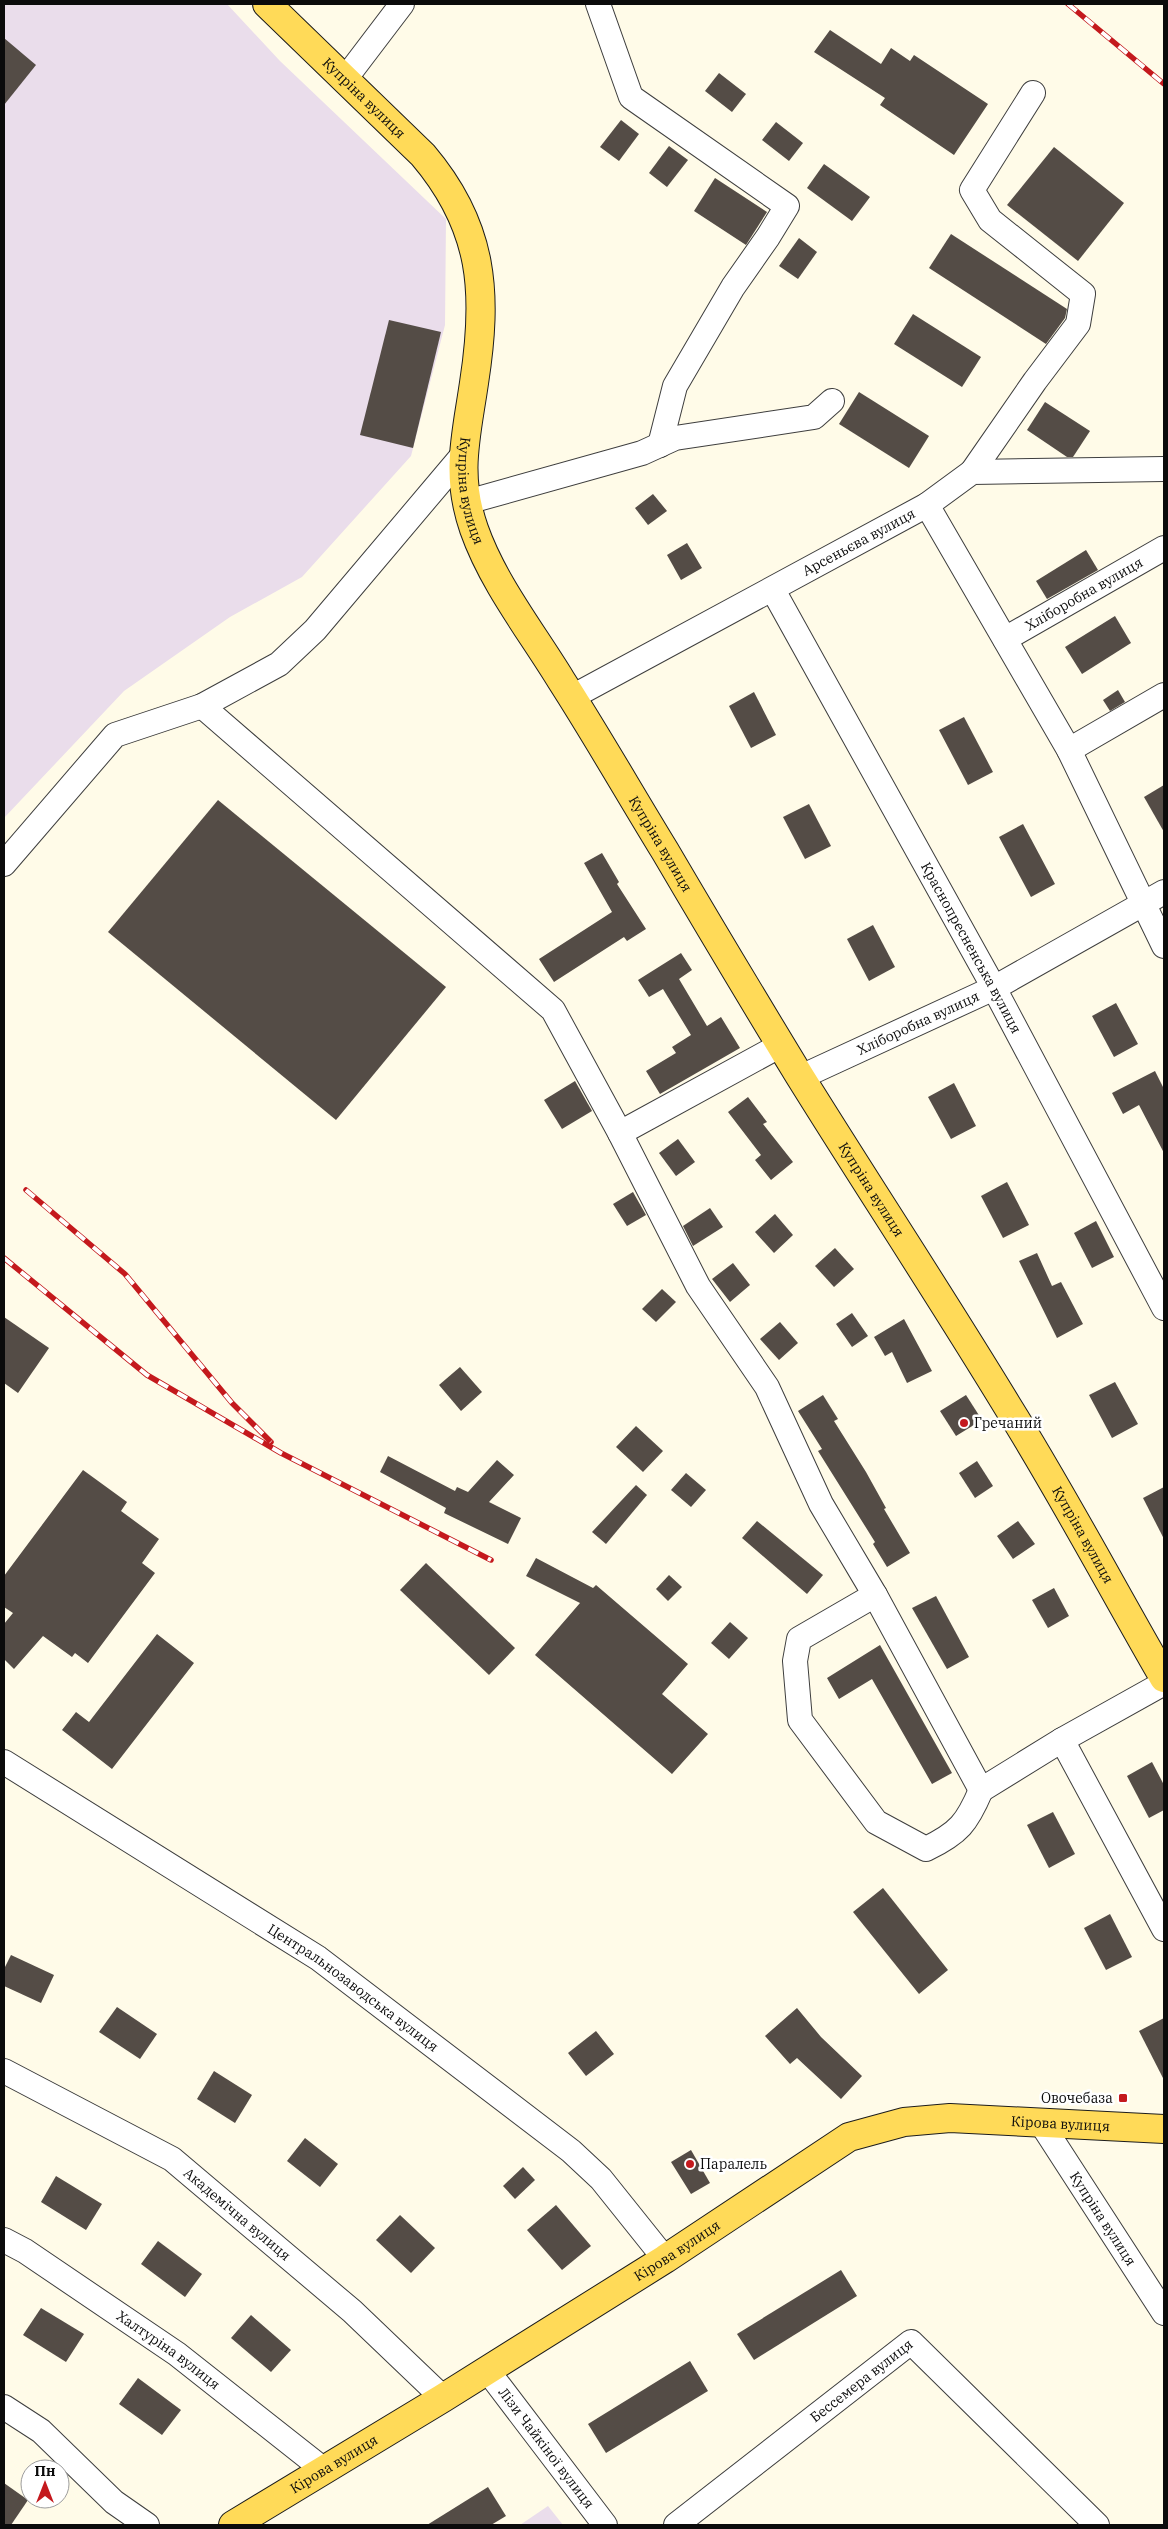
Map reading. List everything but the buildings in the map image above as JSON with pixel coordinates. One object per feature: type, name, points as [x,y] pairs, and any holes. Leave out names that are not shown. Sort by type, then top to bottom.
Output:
[{"type":"main road","name":"Купріна вулиця","points":[[267,4],[423,155],[440,175],[465,218],[473,240],[477,262],[482,313],[475,380],[462,456],[464,490],[475,531],[500,583],[572,697],[801,1078],[1010,1410],[1164,1678]]},
{"type":"main road","name":"Кірова вулиця","points":[[233,2525],[443,2398],[665,2259],[849,2137],[904,2122],[950,2118],[1164,2129]]},
{"type":"street","points":[[345,79],[402,4]]},
{"type":"street","points":[[598,4],[631,97],[787,206],[733,287],[675,386],[660,445]]},
{"type":"street","name":"Арсеньєва вулиця","points":[[572,697],[773,590],[927,505],[972,472],[1035,380],[1078,324],[1080,314],[1083,294],[990,220],[972,190],[1033,93]]},
{"type":"street","points":[[467,502],[642,453],[675,438],[814,417],[832,401]]},
{"type":"street","points":[[4,864],[115,735],[202,706],[279,664],[315,630],[462,456]]},
{"type":"street","points":[[972,472],[1164,469]]},
{"type":"street","points":[[927,505],[1069,750],[1164,946]]},
{"type":"street","name":"Хліборобна вулиця","points":[[1005,639],[1164,548]]},
{"type":"street","name":"Краснопресненська вулиця","points":[[773,590],[994,988],[1164,1308]]},
{"type":"street","points":[[1069,750],[1164,695]]},
{"type":"street","points":[[202,706],[553,1010],[620,1133],[698,1286],[767,1386],[821,1504],[875,1595],[981,1790]]},
{"type":"street","name":"Хліборобна вулиця","points":[[801,1078],[994,988],[1164,892]]},
{"type":"street","points":[[620,1133],[781,1045]]},
{"type":"street","points":[[875,1595],[799,1639],[794,1661],[800,1720],[876,1822],[926,1849],[947,1838],[969,1818],[981,1790],[1062,1740],[1164,1683]]},
{"type":"street","points":[[1062,1740],[1164,1929]]},
{"type":"street","name":"Центральнозаводська вулиця","points":[[4,1762],[318,1958],[571,2151],[601,2179],[665,2259]]},
{"type":"street","name":"Академічна вулиця","points":[[4,2071],[172,2159],[352,2311],[443,2398]]},
{"type":"street","name":"Купріна вулиця","points":[[1041,2123],[1164,2312]]},
{"type":"street","name":"Халтуріна вулиця","points":[[4,2240],[25,2251],[177,2354],[324,2470]]},
{"type":"street","name":"Бессемера вулиця","points":[[676,2525],[911,2342],[1097,2525]]},
{"type":"street","name":"Лізи Чайкіної вулиця","points":[[487,2370],[606,2525]]},
{"type":"street","points":[[4,2407],[41,2432],[114,2502],[148,2525]]},
{"type":"shaded area","points":[[4,4],[227,4],[280,61],[446,219],[445,325],[411,456],[302,577],[230,617],[124,691],[4,818]]},
{"type":"shaded area","points":[[548,2506],[563,2525],[520,2525]]},
{"type":"railway","points":[[1068,4],[1164,84]]},
{"type":"railway","points":[[26,1190],[125,1274],[232,1403],[271,1442]]},
{"type":"railway","points":[[4,1258],[147,1375],[281,1453],[491,1560]]},
{"type":"place","name":"Гречаний","points":[[964,1423]]},
{"type":"place","name":"Овочебаза","points":[[1123,2098]]},
{"type":"place","name":"Паралель","points":[[690,2164]]}]
